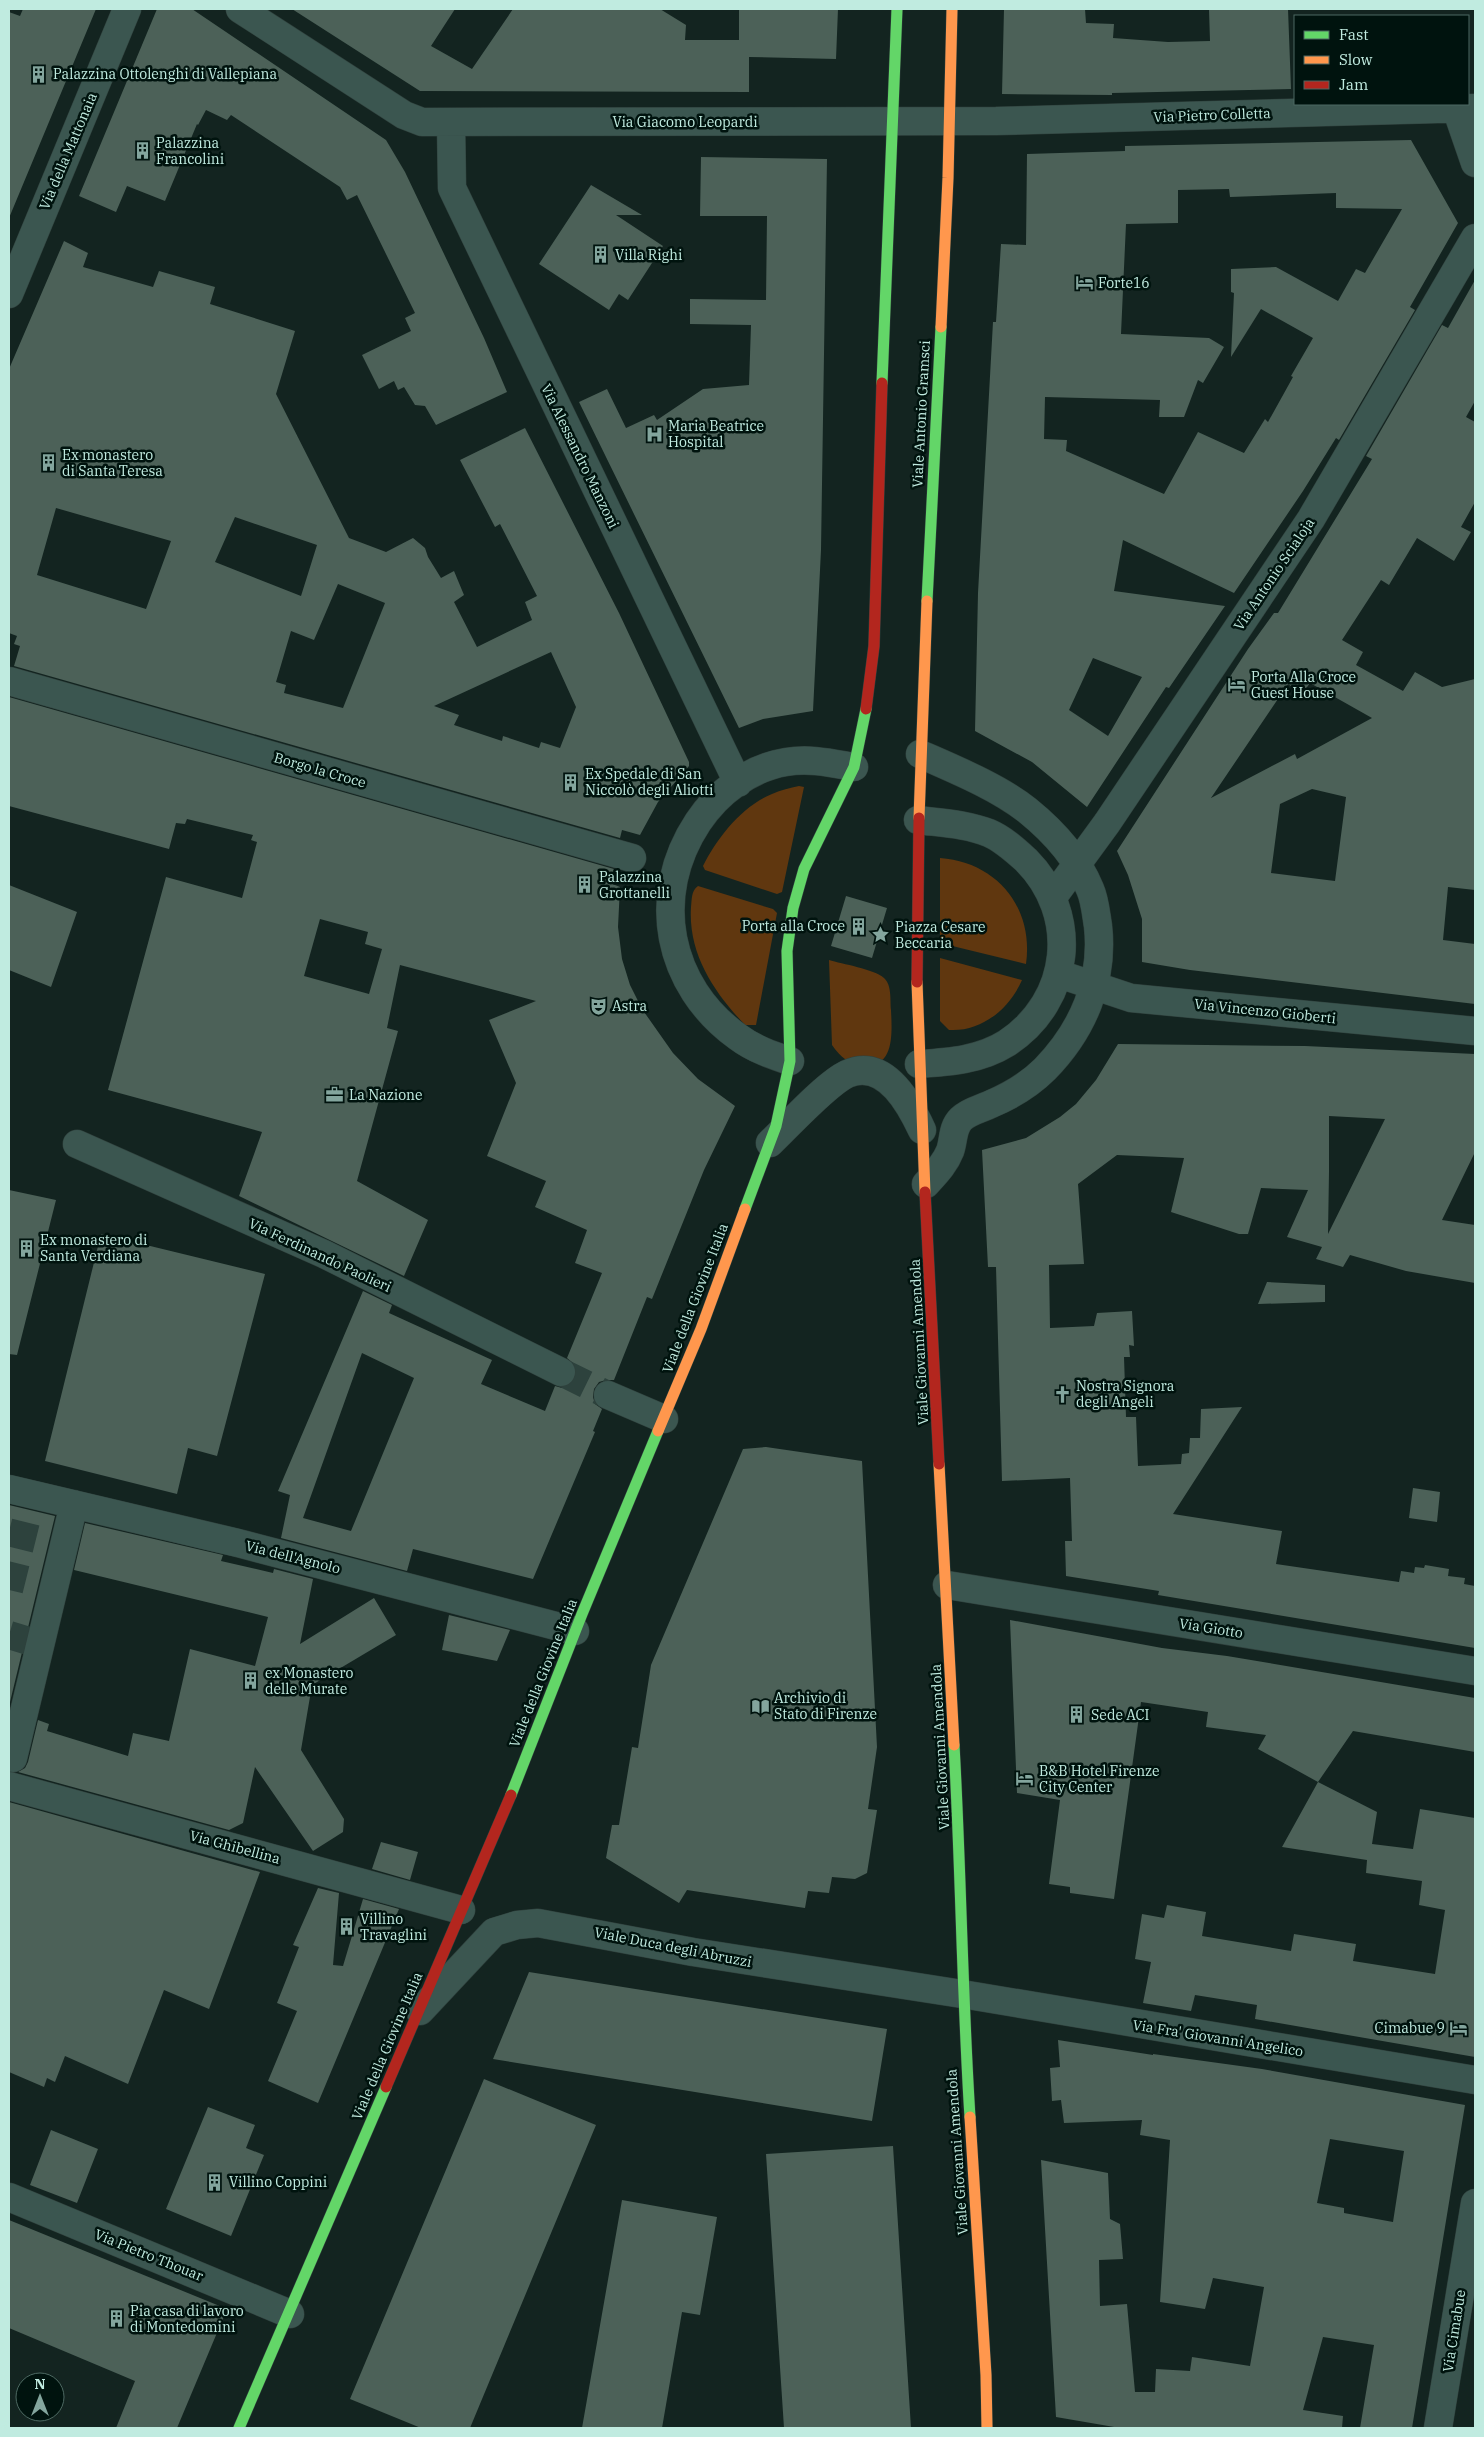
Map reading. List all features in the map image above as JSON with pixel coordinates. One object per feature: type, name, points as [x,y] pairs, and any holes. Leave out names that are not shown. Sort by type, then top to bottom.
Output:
[{"type":"main road","points":[[854,767],[866,714],[874,646],[877,498],[897,9]]},
{"type":"main road","name":"Viale Antonio Gramsci","points":[[918,820],[948,178],[952,9]]},
{"type":"main road","name":"Viale della Giovine Italia","points":[[239,2428],[290,2314],[461,1910],[500,1825],[575,1631],[664,1419],[770,1143],[786,1089],[790,1061],[788,951],[793,908],[804,869],[854,767]]},
{"type":"main road","points":[[918,820],[916,942],[919,1064]]},
{"type":"main road","name":"Viale Giovanni Amendola","points":[[919,1064],[961,1874],[962,1994],[986,2375],[987,2428]]},
{"type":"street","name":"Via della Mattonaia","points":[[9,294],[127,9]]},
{"type":"street","name":"Via Giacomo Leopardi","points":[[240,9],[404,115],[422,122],[948,120]]},
{"type":"street","name":"Via Pietro Colletta","points":[[948,120],[1466,108]]},
{"type":"street","points":[[1466,108],[1475,163]]},
{"type":"street","name":"Via Alessandro Manzoni","points":[[450,123],[452,188],[738,782]]},
{"type":"street","name":"Via Antonio Scialoja","points":[[1053,898],[1077,866],[1311,519],[1475,238]]},
{"type":"street","name":"Borgo la Croce","points":[[9,681],[632,858]]},
{"type":"street","points":[[920,754],[996,791],[1026,809],[1061,842],[1090,889],[1096,914],[1099,940],[1099,964],[1095,987],[1083,1018],[1068,1041],[1045,1069],[1026,1084],[994,1103],[966,1115],[959,1121],[946,1160],[926,1184]]},
{"type":"street","points":[[790,1061],[758,1049],[739,1038],[702,1002],[682,968],[671,930],[671,886],[683,849],[709,807],[738,782],[752,773],[786,762],[824,761],[854,767]]},
{"type":"street","points":[[918,820],[969,827],[998,838],[1032,866],[1053,898],[1060,917],[1062,937],[1059,974],[1044,1004],[1033,1019],[1007,1043],[974,1058],[919,1064]]},
{"type":"street","name":"Via Vincenzo Gioberti","points":[[1059,974],[1131,998],[1475,1031]]},
{"type":"street","points":[[770,1143],[838,1079],[857,1071],[873,1073],[889,1081],[898,1089],[906,1098],[922,1130]]},
{"type":"street","name":"Via Ferdinando Paolieri","points":[[77,1144],[324,1254],[561,1372]]},
{"type":"street","points":[[608,1395],[664,1419]]},
{"type":"street","name":"Via dell'Agnolo","points":[[23,1497],[74,1504],[268,1551],[575,1631]]},
{"type":"street","points":[[10,1773],[36,1643],[74,1504]]},
{"type":"street","name":"Via Giotto","points":[[947,1585],[1475,1671]]},
{"type":"street","name":"Via Ghibellina","points":[[10,1773],[461,1910]]},
{"type":"street","name":"Viale Duca degli Abruzzi","points":[[418,2013],[494,1932],[517,1925],[538,1923],[693,1952],[962,1994]]},
{"type":"street","name":"Via Fra' Giovanni Angelico","points":[[962,1994],[1475,2080]]},
{"type":"street","name":"Via Pietro Thouar","points":[[9,2197],[290,2314]]},
{"type":"street","name":"Via Cimabue","points":[[1438,2428],[1475,2203]]},
{"type":"shaded area","points":[[799,786],[804,787],[782,892],[777,894],[705,870],[703,866],[715,845],[732,824],[751,806],[779,791]]},
{"type":"shaded area","points":[[940,858],[960,861],[979,868],[1007,891],[1017,907],[1024,924],[1027,944],[1026,964],[940,943]]},
{"type":"shaded area","points":[[698,886],[773,909],[777,913],[756,1025],[745,1025],[723,999],[705,971],[694,941],[691,924],[692,898]]},
{"type":"shaded area","points":[[940,958],[1022,980],[1010,1000],[993,1016],[973,1027],[949,1030],[940,1021]]},
{"type":"shaded area","points":[[829,960],[873,972],[887,981],[890,993],[891,1038],[886,1055],[881,1061],[873,1065],[853,1063],[842,1057],[832,1045]]},
{"type":"building","name":"Palazzina Ottolenghi di Vallepiana","points":[[23,9],[96,9],[9,218],[9,12],[20,16]]},
{"type":"building","points":[[157,9],[192,9],[386,140],[405,172],[484,338],[507,392],[436,425],[425,406],[415,405],[404,387],[398,390],[394,381],[379,389],[362,355],[411,331],[405,318],[415,313],[357,195],[347,200],[340,187],[231,115],[227,120],[206,110],[197,124],[165,201],[127,186],[116,212],[79,196]]},
{"type":"building","points":[[292,9],[455,9],[431,46],[472,69],[513,9],[660,9],[686,25],[685,40],[739,40],[739,9],[838,9],[836,59],[749,57],[749,92],[420,91]]},
{"type":"building","points":[[1004,9],[1085,9],[1086,23],[1114,24],[1113,38],[1168,42],[1210,41],[1209,9],[1288,9],[1291,89],[1112,93],[1112,95],[1002,94]]},
{"type":"building","points":[[1411,140],[1458,223],[1410,307],[1415,310],[1339,440],[1336,438],[1303,491],[1234,593],[1123,540],[1114,591],[1225,606],[1169,688],[1166,687],[1087,807],[1032,762],[975,731],[978,593],[993,322],[996,322],[1001,244],[1026,245],[1027,154],[1125,151],[1125,146]],"holes":[[[1229,189],[1230,197],[1336,193],[1336,208],[1402,209],[1365,273],[1356,269],[1338,301],[1276,267],[1231,269],[1231,292],[1234,293],[1231,357],[1261,309],[1313,338],[1268,422],[1265,419],[1244,453],[1198,432],[1164,494],[1066,451],[1067,440],[1044,439],[1045,397],[1160,400],[1159,417],[1184,417],[1198,380],[1203,383],[1224,347],[1209,338],[1121,334],[1126,224],[1178,223],[1178,190]],[[1093,658],[1142,677],[1108,736],[1069,710]]]},
{"type":"building","points":[[701,157],[827,159],[821,550],[813,711],[763,719],[739,728],[579,402],[607,389],[626,428],[654,415],[657,420],[703,389],[749,385],[751,325],[690,324],[690,299],[766,300],[767,216],[700,216]]},
{"type":"building","name":"Villa Righi","points":[[591,185],[642,215],[616,215],[663,246],[628,300],[619,294],[609,310],[539,264]]},
{"type":"building","points":[[64,241],[88,253],[83,267],[153,287],[159,271],[215,287],[210,304],[295,331],[276,394],[349,538],[386,552],[413,538],[425,548],[428,557],[441,578],[454,571],[464,595],[454,602],[477,647],[532,620],[525,602],[537,596],[500,524],[495,527],[460,460],[525,428],[619,613],[689,762],[689,766],[658,802],[640,835],[622,830],[620,838],[14,666],[20,646],[14,644],[17,636],[9,633],[9,369]],"holes":[[[56,508],[171,541],[146,609],[37,575]],[[235,517],[317,545],[301,596],[215,562]],[[338,584],[385,603],[343,708],[284,693],[286,685],[276,682],[291,631],[314,640]],[[551,652],[576,707],[560,748],[541,742],[539,748],[503,736],[502,741],[454,725],[459,715],[434,706]]]},
{"type":"building","points":[[1475,280],[1475,401],[1466,417],[1475,422],[1475,502],[1461,527],[1471,532],[1454,561],[1417,538],[1389,585],[1381,580],[1342,640],[1363,652],[1356,665],[1403,691],[1415,672],[1442,687],[1475,679],[1475,890],[1448,887],[1443,940],[1475,944],[1475,1004],[1190,970],[1142,962],[1142,919],[1128,875],[1117,851],[1248,649],[1274,613],[1278,613],[1372,459],[1366,456],[1442,325],[1448,328]],"holes":[[[1310,683],[1372,718],[1297,759],[1295,754],[1211,798],[1288,684],[1302,694]],[[1312,789],[1346,797],[1335,881],[1271,873],[1280,804]]]},
{"type":"building","points":[[9,697],[614,869],[610,883],[620,887],[618,927],[622,959],[630,985],[642,1009],[673,1053],[698,1079],[735,1106],[704,1170],[652,1299],[647,1297],[614,1380],[599,1382],[594,1389],[593,1397],[595,1404],[602,1409],[593,1431],[595,1432],[533,1579],[413,1549],[407,1571],[281,1538],[290,1495],[278,1491],[363,1291],[392,1305],[389,1313],[492,1360],[481,1384],[545,1411],[555,1386],[562,1388],[569,1385],[575,1379],[577,1372],[574,1364],[567,1358],[602,1273],[575,1263],[587,1230],[535,1207],[546,1181],[487,1156],[516,1083],[489,1020],[536,1001],[400,965],[387,1028],[398,1031],[357,1181],[428,1220],[404,1276],[239,1196],[262,1132],[108,1090],[166,877],[242,898],[257,842],[251,840],[253,835],[187,819],[185,824],[176,823],[169,849],[9,806]],"holes":[[[320,919],[368,932],[365,944],[382,949],[369,994],[304,976]],[[362,1353],[414,1378],[351,1531],[303,1518]]]},
{"type":"building","points":[[9,885],[77,912],[51,987],[9,970]]},
{"type":"building","name":"Porta alla Croce","points":[[846,896],[887,908],[872,958],[831,946]]},
{"type":"building","points":[[1118,1044],[1305,1046],[1475,1054],[1475,1152],[1442,1220],[1475,1225],[1475,1283],[1406,1271],[1350,1255],[1343,1267],[1316,1259],[1322,1247],[1287,1237],[1308,1190],[1261,1188],[1248,1234],[1239,1234],[1171,1212],[1184,1158],[1117,1155],[1078,1184],[1084,1264],[1049,1265],[1050,1328],[1094,1326],[1097,1313],[1132,1311],[1134,1346],[1129,1345],[1130,1357],[1124,1357],[1126,1417],[1136,1417],[1138,1466],[1181,1464],[1182,1454],[1189,1453],[1190,1438],[1200,1438],[1201,1409],[1242,1407],[1173,1514],[1282,1531],[1276,1564],[1399,1582],[1401,1571],[1414,1573],[1415,1567],[1424,1568],[1425,1565],[1449,1569],[1448,1576],[1465,1578],[1464,1584],[1475,1586],[1475,1648],[1158,1595],[1159,1591],[1066,1576],[1065,1541],[1072,1541],[1070,1478],[1002,1481],[996,1267],[988,1267],[982,1150],[1026,1138],[1060,1117],[1076,1104],[1096,1080]],"holes":[[[1329,1116],[1385,1119],[1328,1234]]]},
{"type":"building","name":"Ex monastero di Santa Verdiana","points":[[9,1190],[56,1200],[17,1355],[9,1354]]},
{"type":"building","points":[[101,1234],[265,1274],[217,1456],[188,1448],[177,1494],[45,1461]]},
{"type":"building","points":[[1267,1282],[1325,1285],[1325,1302],[1258,1304]]},
{"type":"building","name":"Archivio di Stato di Firenze","points":[[766,1447],[862,1461],[877,1747],[868,1809],[877,1810],[867,1873],[855,1879],[832,1877],[829,1893],[808,1891],[805,1908],[687,1890],[679,1903],[606,1858],[612,1825],[619,1825],[632,1747],[638,1748],[651,1665],[743,1449]]},
{"type":"building","points":[[1413,1488],[1440,1492],[1437,1522],[1409,1518]]},
{"type":"building","points":[[9,1505],[55,1516],[10,1702],[9,1702]]},
{"type":"building","name":"ex Monastero delle Murate","points":[[85,1523],[223,1555],[221,1561],[273,1573],[274,1569],[313,1579],[300,1644],[374,1598],[396,1635],[312,1685],[301,1750],[344,1819],[343,1832],[313,1851],[255,1767],[243,1823],[229,1830],[18,1772],[25,1768],[28,1762],[38,1720],[49,1724],[47,1731],[128,1756],[133,1733],[169,1741],[190,1649],[255,1666],[268,1617],[74,1570]]},
{"type":"building","points":[[449,1615],[510,1630],[497,1661],[442,1650]]},
{"type":"building","points":[[1010,1620],[1162,1648],[1227,1656],[1475,1698],[1475,1752],[1353,1731],[1318,1782],[1258,1749],[1266,1735],[1206,1727],[1208,1712],[1141,1702],[1114,1899],[1070,1893],[1070,1887],[1049,1884],[1060,1800],[1017,1793]]},
{"type":"building","points":[[1318,1782],[1377,1812],[1372,1844],[1413,1849],[1420,1809],[1475,1818],[1475,2057],[1255,2019],[1257,2005],[1195,1995],[1191,2011],[1143,2003],[1151,1962],[1135,1959],[1142,1914],[1164,1918],[1167,1905],[1206,1912],[1202,1936],[1291,1951],[1294,1934],[1356,1944],[1353,1961],[1435,1974],[1445,1910],[1419,1905],[1422,1881],[1366,1873],[1367,1860],[1282,1847]]},
{"type":"building","points":[[9,1802],[260,1872],[209,2009],[164,1990],[128,2084],[65,2056],[55,2082],[47,2078],[44,2087],[9,2072]]},
{"type":"building","points":[[381,1842],[418,1852],[410,1880],[372,1869]]},
{"type":"building","points":[[318,1888],[339,1893],[333,1965],[343,1966],[363,1899],[399,1909],[318,2103],[268,2081],[297,2011],[277,2003],[299,1947],[293,1945]]},
{"type":"building","points":[[529,1972],[887,2029],[872,2121],[493,2059]]},
{"type":"building","points":[[1058,2040],[1262,2069],[1465,2105],[1412,2428],[1360,2428],[1374,2345],[1323,2337],[1303,2410],[1343,2416],[1342,2428],[1120,2428],[1056,2417],[1041,2160],[1108,2173],[1110,2219],[1120,2224],[1123,2259],[1099,2260],[1100,2306],[1127,2304],[1135,2392],[1155,2392],[1156,2369],[1190,2371],[1192,2357],[1250,2366],[1264,2287],[1213,2278],[1205,2309],[1160,2302],[1170,2140],[1140,2135],[1142,2120],[1064,2123],[1061,2100],[1052,2101],[1050,2068],[1060,2067]],"holes":[[[1330,2139],[1404,2151],[1393,2222],[1344,2213],[1344,2208],[1317,2203]]]},
{"type":"building","points":[[484,2079],[596,2125],[470,2428],[421,2428],[350,2399]]},
{"type":"building","name":"Villino Coppini","points":[[208,2107],[255,2125],[246,2148],[264,2155],[231,2236],[166,2209]]},
{"type":"building","points":[[51,2130],[98,2149],[77,2203],[30,2185]]},
{"type":"building","points":[[893,2146],[911,2428],[784,2428],[766,2154]]},
{"type":"building","points":[[622,2200],[717,2217],[700,2315],[682,2312],[662,2428],[582,2428]]},
{"type":"building","name":"Pia casa di lavoro di Montedomini","points":[[9,2220],[227,2309],[177,2428],[116,2428],[135,2381],[9,2328]]},
{"type":"tunnel","points":[[561,1372],[608,1395]]},
{"type":"tunnel","points":[[9,1590],[29,1509]]},
{"type":"tunnel","points":[[9,1635],[32,1642]]},
{"type":"traffic: fast","points":[[882,383],[897,9]]},
{"type":"traffic: fast","points":[[927,601],[941,327]]},
{"type":"traffic: fast","points":[[745,1209],[776,1126],[790,1061],[787,951],[793,908],[804,869],[854,767],[866,709]]},
{"type":"traffic: fast","points":[[511,1795],[582,1614],[658,1431]]},
{"type":"traffic: fast","points":[[954,1745],[970,2117]]},
{"type":"traffic: fast","points":[[239,2428],[386,2087]]},
{"type":"traffic: slow","points":[[941,327],[948,178],[952,9]]},
{"type":"traffic: slow","points":[[919,818],[927,601]]},
{"type":"traffic: slow","points":[[917,982],[925,1192]]},
{"type":"traffic: slow","points":[[658,1431],[701,1329],[745,1209]]},
{"type":"traffic: slow","points":[[939,1464],[954,1745]]},
{"type":"traffic: slow","points":[[970,2117],[986,2375],[987,2428]]},
{"type":"traffic: jam","points":[[866,709],[874,646],[882,383]]},
{"type":"traffic: jam","points":[[917,982],[919,818]]},
{"type":"traffic: jam","points":[[925,1192],[939,1464]]},
{"type":"traffic: jam","points":[[386,2087],[511,1795]]},
{"type":"place","name":"Palazzina Ottolenghi di Vallepiana","points":[[39,74]]},
{"type":"place","name":"Palazzina Francolini","points":[[142,151]]},
{"type":"place","name":"Villa Righi","points":[[601,255]]},
{"type":"place","name":"Forte16","points":[[1084,283]]},
{"type":"place","name":"Maria Beatrice Hospital","points":[[654,434]]},
{"type":"place","name":"Ex monastero di Santa Teresa","points":[[48,463]]},
{"type":"place","name":"Porta Alla Croce Guest House","points":[[1237,685]]},
{"type":"place","name":"Ex Spedale di San Niccolò degli Aliotti","points":[[571,782]]},
{"type":"place","name":"Palazzina Grottanelli","points":[[585,885]]},
{"type":"place","name":"Porta alla Croce","points":[[859,926]]},
{"type":"place","name":"Piazza Cesare Beccaria","points":[[881,935]]},
{"type":"place","name":"Astra","points":[[598,1006]]},
{"type":"place","name":"La Nazione","points":[[335,1095]]},
{"type":"place","name":"Ex monastero di Santa Verdiana","points":[[26,1248]]},
{"type":"place","name":"Nostra Signora degli Angeli","points":[[1062,1394]]},
{"type":"place","name":"ex Monastero delle Murate","points":[[251,1681]]},
{"type":"place","name":"Archivio di Stato di Firenze","points":[[760,1706]]},
{"type":"place","name":"Sede ACI","points":[[1077,1715]]},
{"type":"place","name":"B&B Hotel Firenze City Center","points":[[1025,1779]]},
{"type":"place","name":"Villino Travaglini","points":[[346,1927]]},
{"type":"place","name":"Cimabue 9","points":[[1459,2028]]},
{"type":"place","name":"Villino Coppini","points":[[215,2182]]},
{"type":"place","name":"Pia casa di lavoro di Montedomini","points":[[116,2319]]}]
